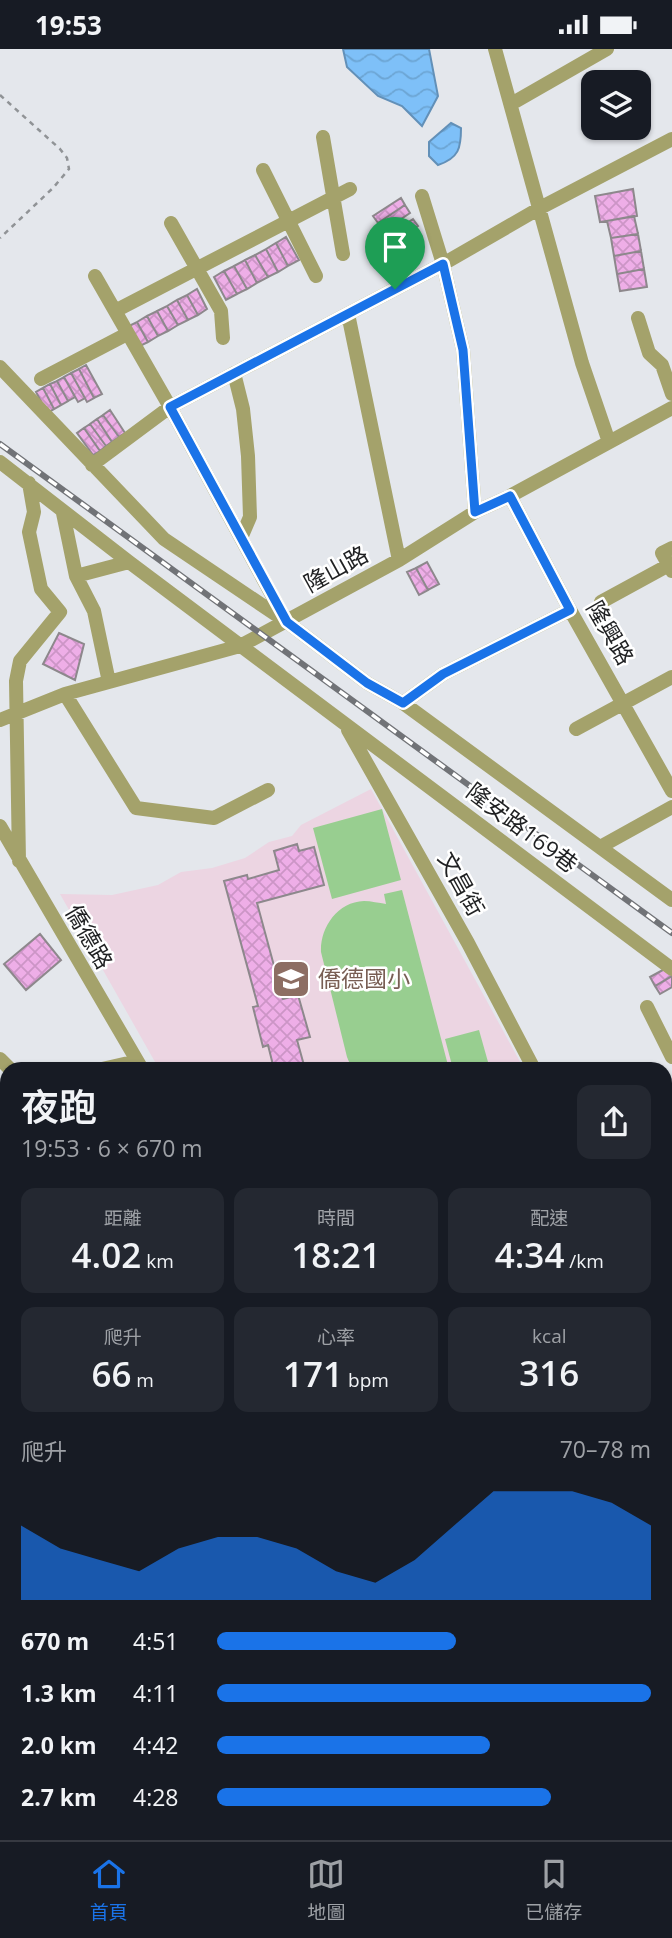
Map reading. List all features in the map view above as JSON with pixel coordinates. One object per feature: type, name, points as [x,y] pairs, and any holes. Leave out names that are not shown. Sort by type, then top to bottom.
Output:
[{"type":"street","points":[[495,49],[582,363],[610,442]]},
{"type":"street","points":[[510,104],[607,49]]},
{"type":"street","points":[[323,137],[343,254]]},
{"type":"street","points":[[92,465],[170,407],[443,264],[540,208],[672,139]]},
{"type":"street","points":[[263,170],[316,275]]},
{"type":"street","points":[[115,311],[350,189]]},
{"type":"street","points":[[422,196],[443,264],[463,350],[475,512]]},
{"type":"street","points":[[171,223],[221,311],[223,338]]},
{"type":"street","points":[[95,276],[287,622]]},
{"type":"street","points":[[348,314],[399,560]]},
{"type":"street","points":[[638,318],[649,353],[662,365],[672,394]]},
{"type":"street","points":[[41,379],[127,334]]},
{"type":"street","points":[[0,367],[164,540],[287,622],[367,683],[403,703],[672,900]]},
{"type":"street","points":[[234,373],[243,409],[248,456],[250,517],[241,538]]},
{"type":"street","name":"隆山路","points":[[0,720],[65,694],[240,646],[399,560],[475,512],[510,496],[672,408]]},
{"type":"street","name":"隆安路169巷","points":[[0,462],[63,513],[672,969]]},
{"type":"street","points":[[19,860],[16,681],[20,661],[60,612],[41,589],[29,532],[34,512],[29,483]]},
{"type":"street","name":"隆興路","points":[[510,496],[570,610],[672,791]]},
{"type":"street","points":[[63,513],[76,576],[94,611],[109,682]]},
{"type":"street","points":[[601,603],[670,568],[662,553],[672,548]]},
{"type":"street","points":[[76,576],[128,562]]},
{"type":"street","points":[[403,703],[443,674],[570,610]]},
{"type":"street","points":[[576,729],[672,677]]},
{"type":"street","points":[[65,694],[136,808],[214,818],[268,790]]},
{"type":"street","name":"文昌街","points":[[344,724],[468,943],[530,1062]]},
{"type":"street","points":[[600,847],[672,807]]},
{"type":"street","name":"僑德路","points":[[0,826],[137,1062]]},
{"type":"street","points":[[647,1007],[672,1057]]},
{"type":"path","points":[[0,95],[60,149],[67,158],[69,169],[53,188],[0,238]]},
{"type":"shaded area","name":"僑德國小","points":[[371,789],[520,1062],[155,1062],[60,894],[112,895],[158,885],[181,872],[212,868],[245,858],[269,842],[292,836],[301,825]]},
{"type":"green space","points":[[382,809],[401,880],[332,899],[313,828]]},
{"type":"green space","points":[[402,890],[447,1062],[349,1062],[347,1057],[321,943],[327,926],[338,911],[354,902],[386,904],[384,894]]},
{"type":"green space","points":[[479,1030],[488,1062],[451,1062],[445,1039]]},
{"type":"water","points":[[343,49],[429,49],[438,96],[422,126],[402,106],[378,96],[347,67]]},
{"type":"water","points":[[451,123],[461,128],[459,147],[455,155],[438,165],[429,156],[429,142]]},
{"type":"building","points":[[633,189],[637,216],[600,222],[595,196]]},
{"type":"building","points":[[401,198],[405,205],[378,223],[373,216]]},
{"type":"building","points":[[405,205],[410,213],[383,231],[378,223]]},
{"type":"building","points":[[634,216],[638,234],[611,238],[607,221]]},
{"type":"building","points":[[413,219],[418,226],[389,245],[385,237]]},
{"type":"building","points":[[638,234],[641,251],[614,256],[611,238]]},
{"type":"building","points":[[286,237],[299,260],[288,266],[276,243]]},
{"type":"building","points":[[276,243],[288,266],[278,272],[266,249]]},
{"type":"building","points":[[266,249],[278,272],[268,277],[255,255]]},
{"type":"building","points":[[641,251],[644,269],[617,274],[614,256]]},
{"type":"building","points":[[255,255],[268,277],[257,283],[245,260]]},
{"type":"building","points":[[245,260],[257,283],[247,289],[234,266]]},
{"type":"building","points":[[234,266],[247,289],[237,294],[224,271]]},
{"type":"building","points":[[644,269],[647,287],[620,291],[617,274]]},
{"type":"building","points":[[224,271],[237,294],[226,300],[214,277]]},
{"type":"building","points":[[197,289],[207,309],[198,315],[187,295]]},
{"type":"building","points":[[187,295],[198,315],[188,320],[177,300]]},
{"type":"building","points":[[177,300],[188,320],[178,325],[167,306]]},
{"type":"building","points":[[167,306],[178,325],[168,331],[157,311]]},
{"type":"building","points":[[157,311],[168,331],[158,336],[147,316]]},
{"type":"building","points":[[147,316],[158,336],[148,342],[137,322]]},
{"type":"building","points":[[137,322],[148,342],[138,347],[127,327]]},
{"type":"building","points":[[86,365],[102,394],[94,398],[79,369]]},
{"type":"building","points":[[79,369],[94,398],[87,402],[71,373]]},
{"type":"building","points":[[71,373],[85,398],[78,402],[64,377]]},
{"type":"building","points":[[64,377],[75,397],[68,401],[57,381]]},
{"type":"building","points":[[57,381],[68,401],[61,405],[50,384]]},
{"type":"building","points":[[50,384],[61,405],[54,409],[43,388]]},
{"type":"building","points":[[43,388],[54,409],[47,413],[36,392]]},
{"type":"building","points":[[110,410],[125,433],[119,437],[103,415]]},
{"type":"building","points":[[103,415],[119,437],[112,442],[97,419]]},
{"type":"building","points":[[97,419],[112,442],[106,446],[90,424]]},
{"type":"building","points":[[90,424],[106,446],[100,451],[84,428]]},
{"type":"building","points":[[84,428],[100,451],[93,455],[77,433]]},
{"type":"building","points":[[427,562],[439,584],[428,590],[416,568]]},
{"type":"building","points":[[416,568],[428,590],[419,595],[407,572]]},
{"type":"building","points":[[59,633],[84,644],[75,680],[43,664]]},
{"type":"building","points":[[297,844],[299,851],[314,847],[324,885],[257,903],[283,999],[298,995],[310,1037],[297,1040],[303,1062],[272,1062],[268,1045],[263,1047],[253,1007],[258,1006],[224,881],[247,875],[248,879],[279,870],[274,851]]},
{"type":"building","points":[[40,934],[61,960],[26,990],[4,964]]},
{"type":"building","points":[[672,965],[672,976],[655,986],[650,977]]},
{"type":"building","points":[[672,976],[672,987],[660,994],[655,986]]},
{"type":"railway","points":[[0,444],[672,933]]},
{"type":"place","name":"僑德國小","points":[[291,979]]},
{"type":"route","points":[[443,264],[463,350],[475,512],[510,496],[570,610],[443,674],[403,703],[367,683],[287,622],[170,407],[395,289],[443,264]]}]
